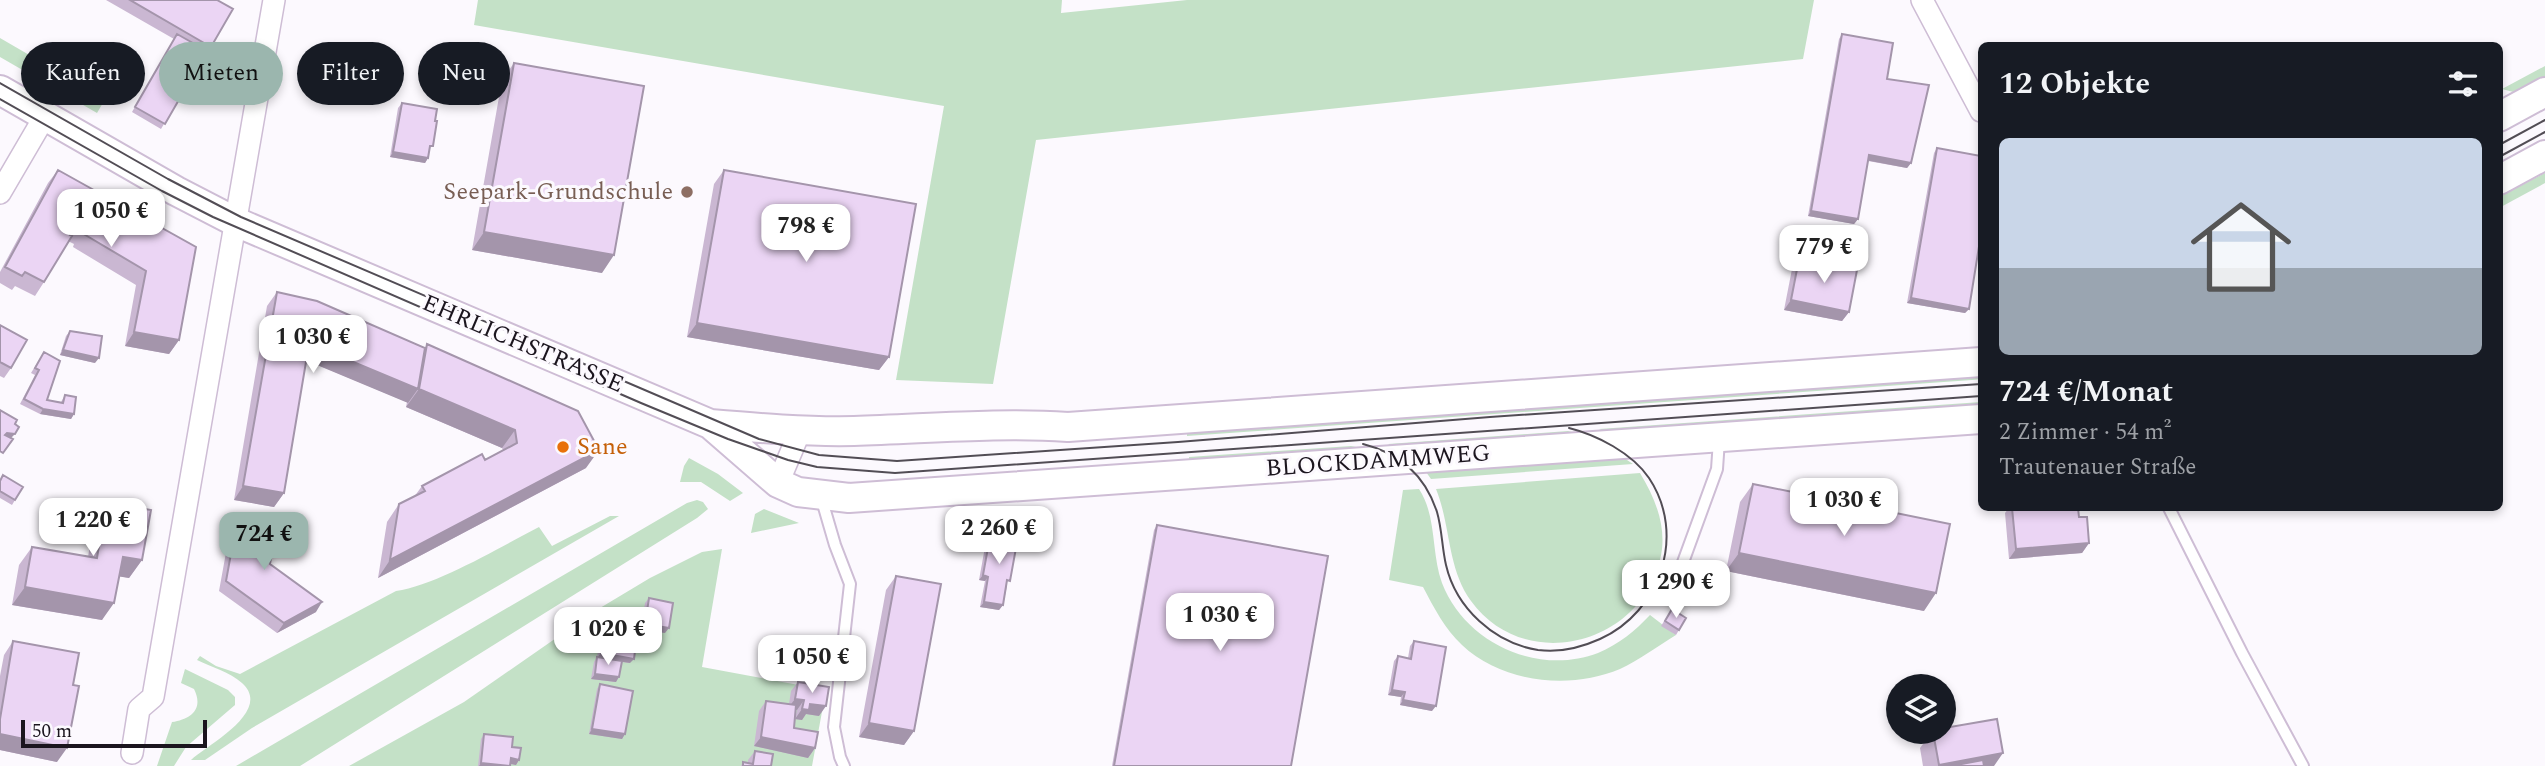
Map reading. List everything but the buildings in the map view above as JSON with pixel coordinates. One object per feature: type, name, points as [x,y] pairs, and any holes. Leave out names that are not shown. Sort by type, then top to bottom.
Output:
[{"type":"street","points":[[132,753],[139,709],[153,698],[274,0]]},
{"type":"street","points":[[1922,0],[1978,105]]},
{"type":"street","name":"EHRLICHSTRASSE","points":[[0,90],[176,191],[236,222],[710,424]]},
{"type":"street","points":[[2503,115],[2540,98]]},
{"type":"street","points":[[0,193],[45,116]]},
{"type":"street","points":[[2503,178],[2545,155]]},
{"type":"street","points":[[710,424],[852,431],[1017,424],[1068,427],[1978,362]]},
{"type":"street","name":"BLOCKDAMMWEG","points":[[710,424],[778,483],[798,492],[821,497],[849,498],[1978,419]]},
{"type":"street","points":[[778,483],[800,430]]},
{"type":"lane","points":[[1670,598],[1717,469],[1720,437]]},
{"type":"lane","points":[[821,497],[850,584],[834,727],[844,766]]},
{"type":"lane","points":[[2171,511],[2303,766]]},
{"type":"green space","points":[[478,0],[1062,0],[1061,13],[1187,0],[1814,0],[1803,59],[1036,140],[993,384],[896,380],[944,106],[474,25]]},
{"type":"green space","points":[[0,38],[21,50],[21,69],[0,57]]},
{"type":"green space","points":[[2545,66],[2545,78],[2517,93],[2503,88]]},
{"type":"green space","points":[[83,105],[102,105],[97,113]]},
{"type":"green space","points":[[2545,173],[2545,183],[2503,206],[2503,195]]},
{"type":"green space","points":[[1978,369],[1978,379],[1972,380],[1187,436],[1187,425]]},
{"type":"green space","points":[[1978,402],[1978,411],[1609,433],[1599,429]]},
{"type":"green space","points":[[1568,431],[1587,436],[1403,453],[1388,444]]},
{"type":"green space","points":[[1351,446],[1367,449],[1190,467],[1189,457]]},
{"type":"green space","points":[[689,458],[718,474],[743,493],[730,501],[701,482],[680,482]]},
{"type":"green space","points":[[1624,458],[1633,464],[1431,479],[1426,472]]},
{"type":"green space","points":[[1640,473],[1657,510],[1662,529],[1662,549],[1653,581],[1635,607],[1611,627],[1583,639],[1553,643],[1523,638],[1495,625],[1471,601],[1453,561],[1436,489]]},
{"type":"green space","points":[[1419,489],[1429,511],[1442,583],[1453,604],[1486,638],[1528,657],[1552,660],[1575,659],[1598,653],[1626,637],[1650,615],[1676,635],[1620,669],[1580,679],[1559,681],[1516,675],[1478,658],[1450,632],[1423,587],[1389,580],[1403,490]]},
{"type":"green space","points":[[697,500],[703,502],[708,509],[697,518],[300,766],[236,766],[687,503]]},
{"type":"green space","points":[[764,509],[799,523],[751,533],[755,514]]},
{"type":"green space","points":[[610,516],[619,516],[252,728],[205,760],[191,760],[235,726],[250,705],[249,694],[242,683],[197,660],[200,656],[216,666],[240,674],[396,591],[449,573],[539,527],[552,546]]},
{"type":"green space","points":[[722,549],[702,667],[826,690],[812,766],[349,766],[464,702],[595,611],[650,578],[702,552]]},
{"type":"green space","points":[[185,669],[228,690],[235,697],[235,705],[186,747],[174,766],[157,766],[172,722],[190,716],[196,707],[197,696],[194,689],[181,683]]},
{"type":"tram line","points":[[0,83],[168,179],[241,217],[759,439],[819,455],[897,461],[1978,384]]},
{"type":"tram line","points":[[0,99],[213,217],[641,403],[728,439],[817,467],[895,473],[1978,396]]},
{"type":"tram line","points":[[2503,143],[2545,120]]},
{"type":"tram line","points":[[2503,155],[2545,132]]},
{"type":"tram line","points":[[1363,444],[1399,460],[1409,467],[1425,487],[1437,512],[1451,581],[1458,595],[1479,621],[1506,640],[1522,646],[1546,651],[1562,650],[1600,639],[1621,627],[1652,591],[1661,570],[1666,547],[1666,523],[1660,500],[1642,469],[1613,446],[1569,428]]},
{"type":"place","name":"Seepark-Grundschule","points":[[687,192]]},
{"type":"place","name":"Sane","points":[[563,447]]}]
